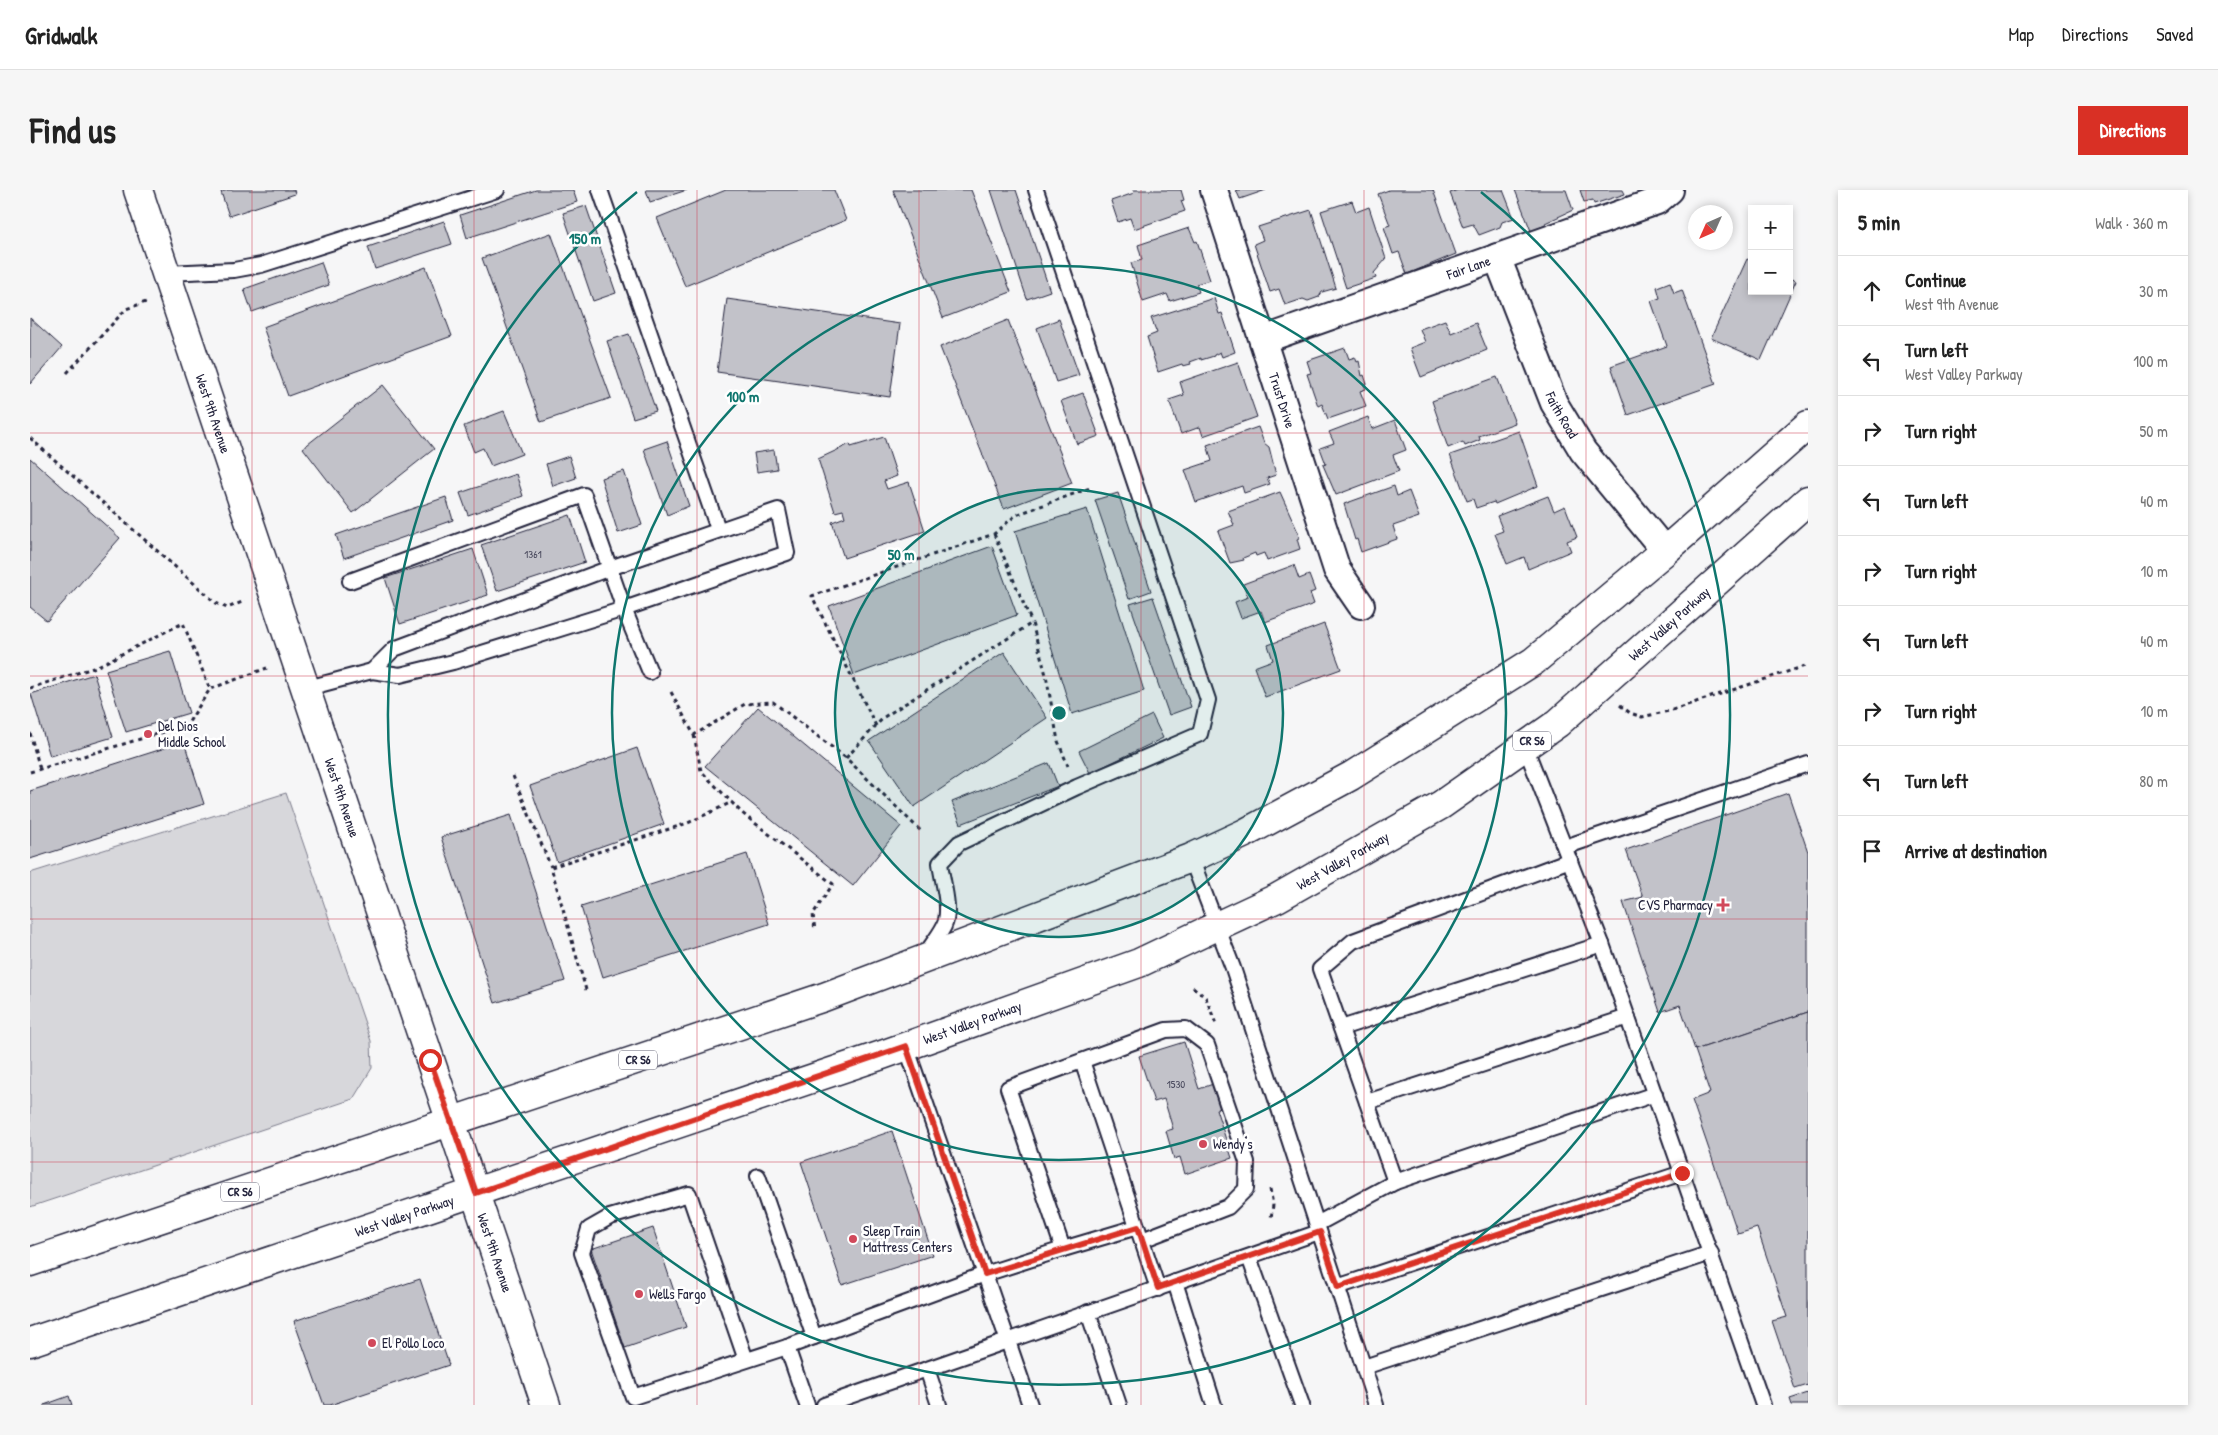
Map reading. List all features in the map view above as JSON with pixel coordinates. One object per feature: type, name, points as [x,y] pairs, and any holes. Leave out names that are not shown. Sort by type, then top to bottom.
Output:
[{"type":"main road","name":"West 9th Avenue","points":[[138,190],[546,1405]]},
{"type":"main road","name":"CR S6","points":[[42,1258],[824,997],[1191,858],[1245,833],[1351,776],[1534,661],[1665,551],[1808,425]]},
{"type":"main road","name":"West Valley Parkway","points":[[30,1342],[476,1193],[906,1046],[1139,963],[1277,898],[1442,805],[1558,723],[1808,500]]},
{"type":"main road","points":[[30,1271],[42,1258]]},
{"type":"street","name":"Trust Drive","points":[[1214,190],[1337,570],[1361,604]]},
{"type":"street","name":"Fair Lane","points":[[1263,340],[1657,201],[1670,190]]},
{"type":"street","name":"Faith Road","points":[[1497,258],[1554,403],[1583,451],[1665,551]]},
{"type":"lane","points":[[169,283],[261,265],[496,190]]},
{"type":"lane","points":[[600,190],[718,529]]},
{"type":"lane","points":[[922,959],[944,925],[948,908],[942,889],[940,863],[959,843],[1077,787],[1200,734],[1208,700],[1036,190]]},
{"type":"lane","points":[[350,581],[584,495],[624,609],[650,672]]},
{"type":"lane","points":[[304,689],[372,671],[400,675],[444,665],[624,609],[787,552],[778,510],[718,529],[610,568],[394,649],[372,671]]},
{"type":"lane","points":[[1525,746],[1602,944],[1763,1405]]},
{"type":"lane","points":[[1395,1182],[1320,969],[1353,941],[1567,854],[1808,764]]},
{"type":"lane","points":[[1191,858],[1217,926],[1376,1405]]},
{"type":"lane","points":[[1340,1028],[1602,944]]},
{"type":"lane","points":[[1366,1102],[1628,1017]]},
{"type":"lane","points":[[746,1360],[690,1194],[610,1217],[589,1229],[582,1253],[633,1398],[787,1347],[985,1274],[1063,1249],[1140,1234],[1228,1207],[1246,1189],[1247,1162],[1207,1045],[1186,1029],[1166,1030],[1008,1088],[1063,1249]]},
{"type":"lane","points":[[906,1046],[1030,1405]]},
{"type":"lane","points":[[1082,1061],[1158,1288]]},
{"type":"lane","points":[[824,1405],[846,1401],[927,1369],[1249,1257],[1318,1228],[1395,1182],[1654,1094]]},
{"type":"lane","points":[[1338,1287],[1682,1173]]},
{"type":"lane","points":[[758,1176],[814,1337]]},
{"type":"lane","points":[[1364,1367],[1711,1254]]},
{"type":"lane","points":[[1249,1257],[1302,1405]]},
{"type":"lane","points":[[1175,1282],[1214,1405]]},
{"type":"lane","points":[[1088,1312],[1119,1405]]},
{"type":"lane","points":[[787,1347],[807,1405]]},
{"type":"lane","points":[[927,1369],[939,1405]]},
{"type":"path","points":[[67,373],[126,309],[169,283]]},
{"type":"path","points":[[30,438],[216,603],[227,608],[271,590]]},
{"type":"path","points":[[876,726],[812,596],[994,534],[1016,515],[1090,488]]},
{"type":"path","points":[[994,534],[1032,623],[1046,675],[1058,741],[1077,787]]},
{"type":"path","points":[[30,688],[96,667],[183,623],[210,689]]},
{"type":"path","points":[[846,758],[884,717],[1032,623]]},
{"type":"path","points":[[30,772],[187,725],[210,689],[294,658]]},
{"type":"path","points":[[1598,687],[1630,712],[1642,717],[1670,711],[1808,665]]},
{"type":"path","points":[[671,692],[694,735],[701,771],[732,802],[833,884],[813,914],[815,931]]},
{"type":"path","points":[[694,735],[745,704],[773,702],[846,758],[923,833]]},
{"type":"path","points":[[30,733],[40,769]]},
{"type":"path","points":[[513,776],[551,867],[586,990]]},
{"type":"path","points":[[551,867],[688,823],[732,802]]},
{"type":"shaded area","points":[[286,793],[371,1041],[372,1068],[353,1099],[30,1207],[30,873]]},
{"type":"building","points":[[228,190],[294,190],[295,194],[229,216],[221,192]]},
{"type":"building","points":[[536,190],[573,190],[577,202],[467,238],[460,215]]},
{"type":"building","points":[[646,190],[687,190],[650,202]]},
{"type":"building","points":[[726,190],[834,190],[846,220],[685,286],[657,218]]},
{"type":"building","points":[[893,190],[971,190],[1011,292],[943,318]]},
{"type":"building","points":[[991,190],[1016,190],[1050,291],[1027,299]]},
{"type":"building","points":[[1133,190],[1181,190],[1184,200],[1181,201],[1185,211],[1134,229],[1130,218],[1118,222],[1111,201],[1134,193]]},
{"type":"building","points":[[1236,190],[1266,190],[1240,199]]},
{"type":"building","points":[[1389,190],[1433,190],[1456,254],[1407,274],[1399,252],[1393,254],[1384,227],[1390,225],[1378,194]]},
{"type":"building","points":[[1458,190],[1503,190],[1514,218],[1502,222],[1500,227],[1479,235],[1473,224],[1463,227],[1450,193]]},
{"type":"building","points":[[1515,190],[1566,190],[1573,210],[1531,231]]},
{"type":"building","points":[[1580,190],[1623,190],[1625,194],[1594,204],[1593,200],[1584,202]]},
{"type":"building","points":[[1352,201],[1356,212],[1369,207],[1386,259],[1374,273],[1376,278],[1346,288],[1321,211]]},
{"type":"building","points":[[586,206],[616,293],[593,301],[563,213]]},
{"type":"building","points":[[1311,210],[1336,288],[1322,292],[1319,297],[1308,301],[1303,299],[1285,305],[1279,289],[1270,292],[1254,244],[1263,240],[1258,227]]},
{"type":"building","points":[[444,221],[452,244],[375,269],[368,247]]},
{"type":"building","points":[[1189,228],[1195,242],[1197,241],[1210,280],[1196,284],[1199,292],[1170,301],[1167,294],[1143,302],[1131,263],[1142,260],[1138,245]]},
{"type":"building","points":[[551,233],[611,398],[541,422],[482,258]]},
{"type":"building","points":[[1747,259],[1748,295],[1790,295],[1761,360],[1711,338]]},
{"type":"building","points":[[321,262],[329,285],[252,312],[244,289]]},
{"type":"building","points":[[426,267],[452,336],[288,396],[263,327]]},
{"type":"building","points":[[1670,282],[1674,293],[1682,290],[1716,384],[1628,415],[1611,366],[1667,346],[1651,301],[1660,298],[1657,287]]},
{"type":"building","points":[[1214,298],[1219,314],[1222,313],[1235,352],[1222,357],[1220,352],[1214,356],[1190,362],[1191,364],[1183,366],[1182,364],[1158,372],[1147,337],[1157,333],[1151,318]]},
{"type":"building","points":[[727,299],[900,324],[890,397],[717,372]]},
{"type":"building","points":[[30,318],[62,347],[30,384]]},
{"type":"building","points":[[1059,319],[1079,375],[1056,382],[1037,328]]},
{"type":"building","points":[[1008,320],[1072,483],[1004,509],[940,347]]},
{"type":"building","points":[[1445,320],[1451,333],[1476,323],[1487,350],[1421,377],[1410,348],[1425,342],[1420,329]]},
{"type":"building","points":[[629,334],[656,411],[633,418],[607,341]]},
{"type":"building","points":[[1345,348],[1349,359],[1355,357],[1357,362],[1359,361],[1362,376],[1364,375],[1367,384],[1364,385],[1366,389],[1360,391],[1366,406],[1328,419],[1322,404],[1318,406],[1307,374],[1311,373],[1307,361]]},
{"type":"building","points":[[1238,362],[1257,417],[1203,436],[1200,427],[1181,434],[1169,400],[1184,395],[1180,382]]},
{"type":"building","points":[[1497,377],[1515,423],[1479,436],[1480,440],[1465,446],[1463,442],[1448,448],[1432,401]]},
{"type":"building","points":[[383,385],[434,449],[353,513],[303,448]]},
{"type":"building","points":[[1083,393],[1099,436],[1077,444],[1061,401]]},
{"type":"building","points":[[504,411],[522,454],[491,466],[483,448],[474,452],[464,426]]},
{"type":"building","points":[[1368,417],[1372,429],[1395,420],[1406,450],[1393,455],[1399,471],[1336,495],[1323,465],[1326,464],[1320,448],[1334,443],[1329,432]]},
{"type":"building","points":[[1258,427],[1264,443],[1269,447],[1276,475],[1267,478],[1270,484],[1244,493],[1242,486],[1196,502],[1185,470],[1212,461],[1207,445]]},
{"type":"building","points":[[1519,431],[1538,486],[1495,504],[1494,502],[1476,508],[1473,499],[1467,501],[1450,455]]},
{"type":"building","points":[[884,437],[897,476],[884,481],[887,489],[909,482],[925,531],[844,558],[832,522],[845,517],[843,510],[835,512],[818,459],[850,444],[851,447]]},
{"type":"building","points":[[667,441],[689,506],[667,515],[644,449]]},
{"type":"building","points":[[774,450],[777,469],[757,472],[754,453]]},
{"type":"building","points":[[569,456],[576,478],[553,486],[546,464]]},
{"type":"building","points":[[30,458],[120,538],[47,621],[30,607]]},
{"type":"building","points":[[624,471],[642,525],[618,533],[601,478]]},
{"type":"building","points":[[516,474],[523,496],[468,515],[460,493]]},
{"type":"building","points":[[1394,486],[1397,496],[1409,491],[1419,517],[1393,526],[1397,539],[1361,552],[1357,539],[1355,540],[1344,504]]},
{"type":"building","points":[[1280,492],[1298,532],[1299,538],[1297,539],[1300,549],[1267,561],[1264,553],[1256,556],[1255,553],[1243,558],[1244,560],[1230,563],[1218,531],[1234,525],[1228,511]]},
{"type":"building","points":[[1118,493],[1151,591],[1129,599],[1095,500]]},
{"type":"building","points":[[1548,496],[1554,511],[1565,506],[1577,537],[1567,541],[1571,551],[1528,569],[1524,557],[1507,564],[1495,534],[1503,531],[1497,516]]},
{"type":"building","points":[[446,497],[453,520],[344,558],[336,535]]},
{"type":"building","points":[[1087,509],[1144,691],[1072,714],[1015,531]]},
{"type":"building","points":[[570,515],[585,562],[497,591],[481,545]]},
{"type":"building","points":[[992,546],[1017,615],[854,675],[829,606]]},
{"type":"building","points":[[473,549],[488,595],[400,624],[385,578]]},
{"type":"building","points":[[1294,565],[1299,579],[1309,575],[1315,591],[1310,593],[1314,604],[1265,622],[1261,611],[1241,618],[1235,602],[1248,597],[1243,584]]},
{"type":"building","points":[[1153,597],[1191,707],[1169,715],[1130,604]]},
{"type":"building","points":[[1324,624],[1341,669],[1265,697],[1254,667],[1273,660],[1268,645]]},
{"type":"building","points":[[170,651],[189,713],[126,732],[106,670]]},
{"type":"building","points":[[1004,652],[1047,718],[914,807],[869,741]]},
{"type":"building","points":[[94,674],[113,737],[50,756],[31,694]]},
{"type":"building","points":[[758,707],[901,826],[853,886],[705,766]]},
{"type":"building","points":[[1152,715],[1163,738],[1090,773],[1079,751]]},
{"type":"building","points":[[184,742],[204,804],[30,859],[30,791]]},
{"type":"building","points":[[637,748],[664,824],[557,862],[530,786]]},
{"type":"building","points":[[1049,763],[1058,786],[961,824],[952,802]]},
{"type":"building","points":[[1788,793],[1808,852],[1808,1012],[1695,1050],[1680,1005],[1660,1012],[1623,902],[1643,897],[1626,850]]},
{"type":"building","points":[[511,815],[565,981],[495,1003],[441,837]]},
{"type":"building","points":[[747,854],[769,924],[603,977],[581,907]]},
{"type":"building","points":[[1808,1012],[1808,1385],[1795,1389],[1772,1321],[1787,1317],[1757,1228],[1738,1234],[1692,1100],[1710,1093],[1695,1050]]},
{"type":"building","points":[[1184,1042],[1199,1089],[1213,1084],[1221,1108],[1216,1109],[1232,1158],[1185,1174],[1180,1157],[1174,1159],[1166,1131],[1173,1129],[1164,1099],[1154,1102],[1139,1056]]},
{"type":"building","points":[[892,1131],[933,1255],[842,1285],[801,1162]]},
{"type":"building","points":[[653,1228],[686,1327],[625,1348],[591,1249]]},
{"type":"building","name":"El Pollo Loco","points":[[420,1279],[449,1365],[330,1405],[324,1405],[294,1321]]},
{"type":"building","points":[[1808,1393],[1808,1405],[1792,1405],[1790,1399]]},
{"type":"building","points":[[69,1396],[72,1405],[44,1405]]},
{"type":"place","name":"Del Dios Middle School","points":[[148,734]]},
{"type":"place","name":"CVS Pharmacy","points":[[1723,905]]},
{"type":"place","name":"Wendy's","points":[[1203,1144]]},
{"type":"place","name":"Sleep Train Mattress Centers","points":[[853,1239]]},
{"type":"place","name":"Wells Fargo","points":[[639,1294]]},
{"type":"place","name":"El Pollo Loco","points":[[372,1343]]},
{"type":"route","points":[[430,1060],[476,1193],[906,1046],[985,1274],[1138,1227],[1158,1288],[1320,1232],[1338,1287],[1682,1173]]}]
